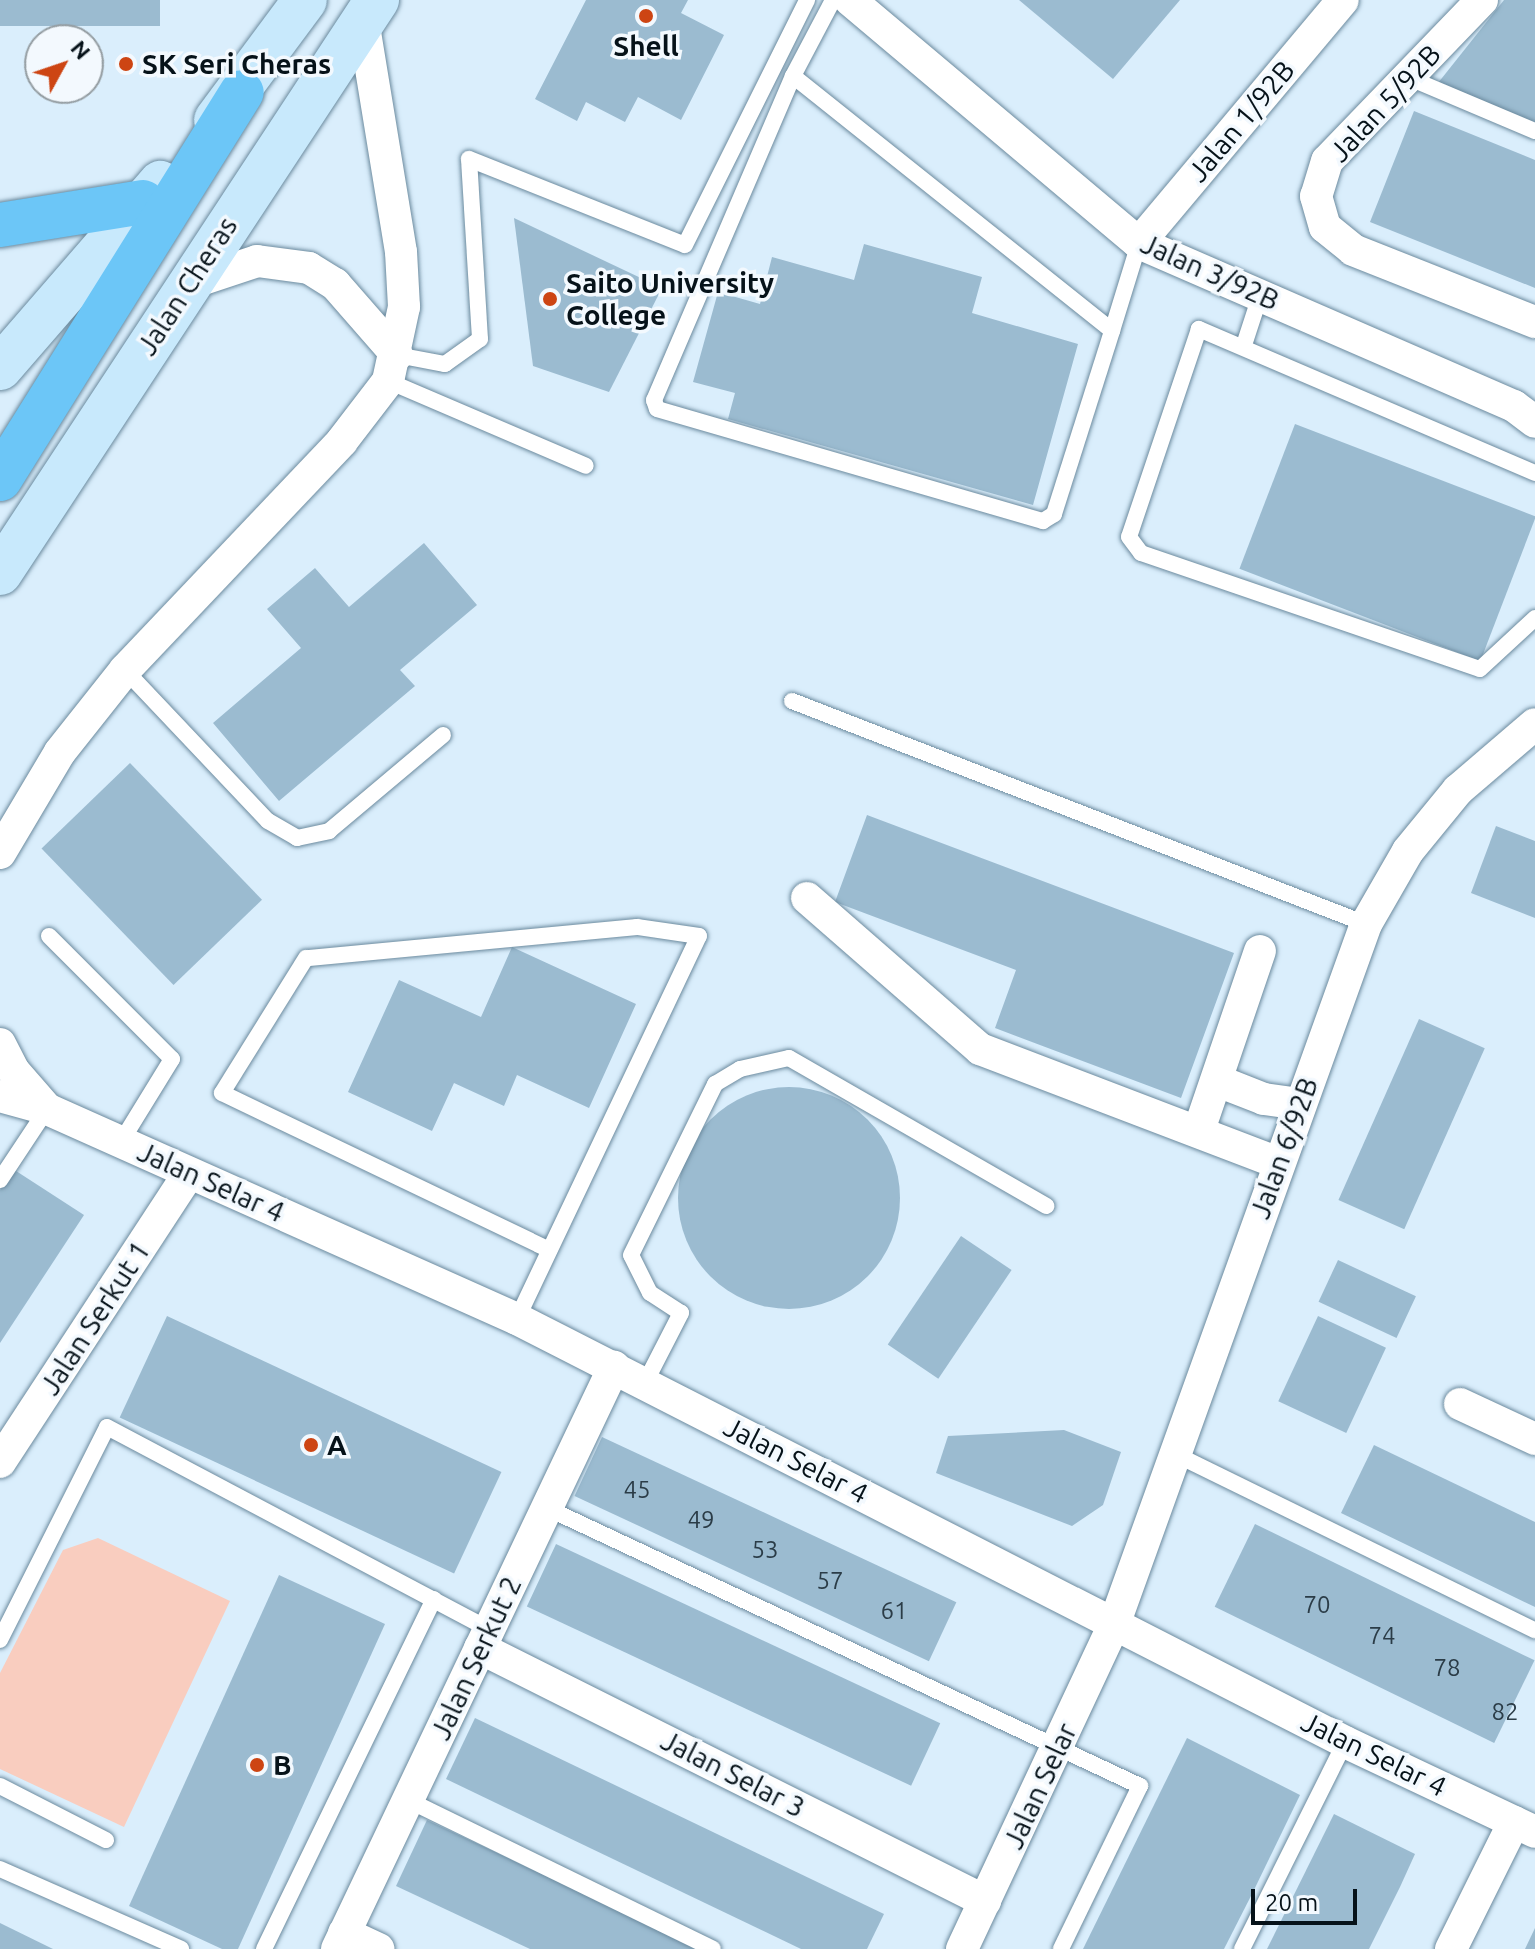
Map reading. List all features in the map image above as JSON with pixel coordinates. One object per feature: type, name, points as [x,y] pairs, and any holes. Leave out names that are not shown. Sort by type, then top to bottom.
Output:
[{"type":"highway","points":[[0,479],[242,92]]},
{"type":"highway","points":[[0,225],[143,202]]},
{"type":"main road","points":[[0,368],[242,92],[305,0]]},
{"type":"main road","name":"Jalan Cheras","points":[[0,573],[370,9]]},
{"type":"street","name":"Jalan 3/92B","points":[[850,0],[1139,243],[1514,406],[1535,422]]},
{"type":"street","name":"Jalan 1/92B","points":[[1139,243],[1343,0]]},
{"type":"street","name":"Jalan 5/92B","points":[[1482,0],[1327,161],[1316,196],[1325,227],[1353,250],[1535,322]]},
{"type":"street","points":[[0,853],[60,752],[125,670],[342,441],[392,368],[404,307],[401,252],[370,9]]},
{"type":"street","points":[[188,284],[257,261],[309,268],[335,284],[392,368]]},
{"type":"street","name":"Jalan 6/92B","points":[[1115,1622],[1173,1453],[1366,924],[1408,851],[1458,790],[1535,724]]},
{"type":"street","points":[[807,898],[980,1049],[1279,1163]]},
{"type":"street","points":[[1199,1130],[1260,951]]},
{"type":"street","name":"Jalan Selar 4","points":[[0,1044],[13,1070],[47,1109]]},
{"type":"street","points":[[1218,1081],[1264,1099],[1300,1104]]},
{"type":"street","name":"Jalan Selar 4","points":[[0,1096],[47,1109],[517,1319],[1345,1742],[1525,1827]]},
{"type":"street","name":"Jalan Serkut 1","points":[[0,1462],[189,1173]]},
{"type":"street","name":"Jalan Serkut 2","points":[[341,1941],[614,1367]]},
{"type":"street","points":[[1460,1404],[1535,1439]]},
{"type":"street","name":"Jalan Selar","points":[[962,1949],[1060,1747],[1115,1622]]},
{"type":"street","name":"Jalan Selar 3","points":[[485,1638],[985,1901]]},
{"type":"street","points":[[1451,1949],[1525,1827]]},
{"type":"street","points":[[341,1941],[378,1949]]},
{"type":"lane","points":[[392,368],[445,364],[480,339],[469,159],[685,245],[807,0]]},
{"type":"lane","points":[[833,0],[793,76],[654,400],[657,409],[1043,521],[1054,514],[1139,243]]},
{"type":"lane","points":[[793,76],[1112,331]]},
{"type":"lane","points":[[1407,77],[1535,131]]},
{"type":"lane","points":[[1244,345],[1260,296]]},
{"type":"lane","points":[[1535,473],[1205,329],[1193,333],[1129,537],[1133,547],[1480,669],[1535,618]]},
{"type":"lane","points":[[392,368],[586,466]]},
{"type":"lane","points":[[125,670],[268,821],[297,838],[329,831],[443,735]]},
{"type":"lane","points":[[792,701],[1366,924]]},
{"type":"lane","points":[[517,1319],[699,936],[637,927],[306,958],[222,1093],[549,1250]]},
{"type":"lane","points":[[49,936],[172,1059],[121,1142]]},
{"type":"lane","points":[[645,1383],[681,1313],[650,1293],[631,1255],[715,1084],[740,1069],[789,1058],[1046,1206]]},
{"type":"lane","points":[[0,1180],[47,1109]]},
{"type":"lane","points":[[0,1640],[107,1427],[434,1599],[485,1638]]},
{"type":"lane","points":[[1173,1453],[1535,1630]]},
{"type":"lane","points":[[547,1508],[1140,1786],[1061,1949]]},
{"type":"lane","points":[[264,1949],[434,1599]]},
{"type":"lane","points":[[1242,1949],[1345,1742]]},
{"type":"lane","points":[[0,1786],[106,1840]]},
{"type":"lane","points":[[408,1800],[713,1949]]},
{"type":"lane","points":[[0,1869],[181,1949]]},
{"type":"shaded area","points":[[98,1538],[230,1601],[124,1827],[0,1769],[0,1673],[63,1550]]},
{"type":"building","points":[[0,0],[160,0],[160,26],[0,26]]},
{"type":"building","points":[[586,0],[688,0],[681,13],[724,35],[681,120],[638,97],[625,122],[586,102],[577,121],[535,99]]},
{"type":"building","points":[[1019,0],[1180,0],[1113,79]]},
{"type":"building","points":[[1504,0],[1535,0],[1535,124],[1438,83]]},
{"type":"building","points":[[1414,111],[1535,160],[1535,288],[1370,222]]},
{"type":"building","points":[[514,218],[662,288],[609,392],[533,366]]},
{"type":"building","points":[[864,244],[982,277],[972,313],[1078,344],[1033,505],[728,419],[735,393],[693,382],[718,292],[760,304],[772,257],[854,280]]},
{"type":"building","points":[[1295,424],[1535,516],[1480,661],[1239,569]]},
{"type":"building","points":[[424,543],[477,605],[400,670],[415,686],[279,801],[213,723],[301,648],[267,609],[315,568],[349,607]]},
{"type":"building","points":[[130,763],[262,900],[174,985],[42,848]]},
{"type":"building","points":[[867,815],[1234,953],[1181,1098],[995,1028],[1016,970],[835,902]]},
{"type":"building","points":[[1496,826],[1535,841],[1535,918],[1471,893]]},
{"type":"building","points":[[512,947],[636,1004],[589,1108],[517,1075],[504,1106],[454,1083],[432,1131],[348,1092],[399,980],[481,1017]]},
{"type":"building","points":[[1419,1019],[1485,1048],[1404,1229],[1338,1200]]},
{"type":"building","points":[[789,1087],[831,1096],[867,1120],[891,1156],[900,1198],[891,1240],[867,1276],[831,1300],[789,1309],[747,1300],[711,1276],[687,1240],[678,1198],[687,1156],[711,1120],[747,1096]]},
{"type":"building","points":[[13,1169],[84,1215],[0,1343],[0,1190]]},
{"type":"building","points":[[961,1236],[1012,1270],[938,1379],[888,1345]]},
{"type":"building","points":[[1338,1260],[1416,1296],[1397,1338],[1319,1302]]},
{"type":"building","name":"A","points":[[167,1316],[501,1472],[454,1573],[120,1418]]},
{"type":"building","points":[[1318,1316],[1386,1348],[1346,1433],[1278,1401]]},
{"type":"building","points":[[1064,1430],[1121,1452],[1103,1505],[1072,1526],[936,1473],[948,1436]]},
{"type":"building","points":[[602,1437],[956,1602],[929,1661],[575,1496]]},
{"type":"building","points":[[1374,1445],[1535,1522],[1535,1607],[1341,1513]]},
{"type":"building","points":[[1255,1524],[1535,1660],[1494,1743],[1215,1607]]},
{"type":"building","points":[[556,1544],[940,1723],[911,1786],[527,1607]]},
{"type":"building","name":"B","points":[[279,1575],[385,1624],[238,1949],[222,1949],[129,1906]]},
{"type":"building","points":[[475,1718],[884,1914],[867,1949],[801,1949],[446,1779]]},
{"type":"building","points":[[1187,1738],[1300,1795],[1253,1892],[1224,1949],[1083,1949]]},
{"type":"building","points":[[1334,1814],[1415,1854],[1400,1887],[1369,1949],[1267,1949]]},
{"type":"building","points":[[427,1820],[701,1949],[530,1949],[396,1886]]},
{"type":"building","points":[[0,1923],[53,1949],[0,1949]]},
{"type":"building","points":[[1535,1928],[1535,1949],[1525,1949]]},
{"type":"place","name":"Shell","points":[[646,16]]},
{"type":"place","name":"SK Seri Cheras","points":[[126,64]]},
{"type":"place","name":"Saito University College","points":[[550,299]]},
{"type":"place","name":"A","points":[[311,1445]]},
{"type":"place","name":"B","points":[[257,1765]]}]
